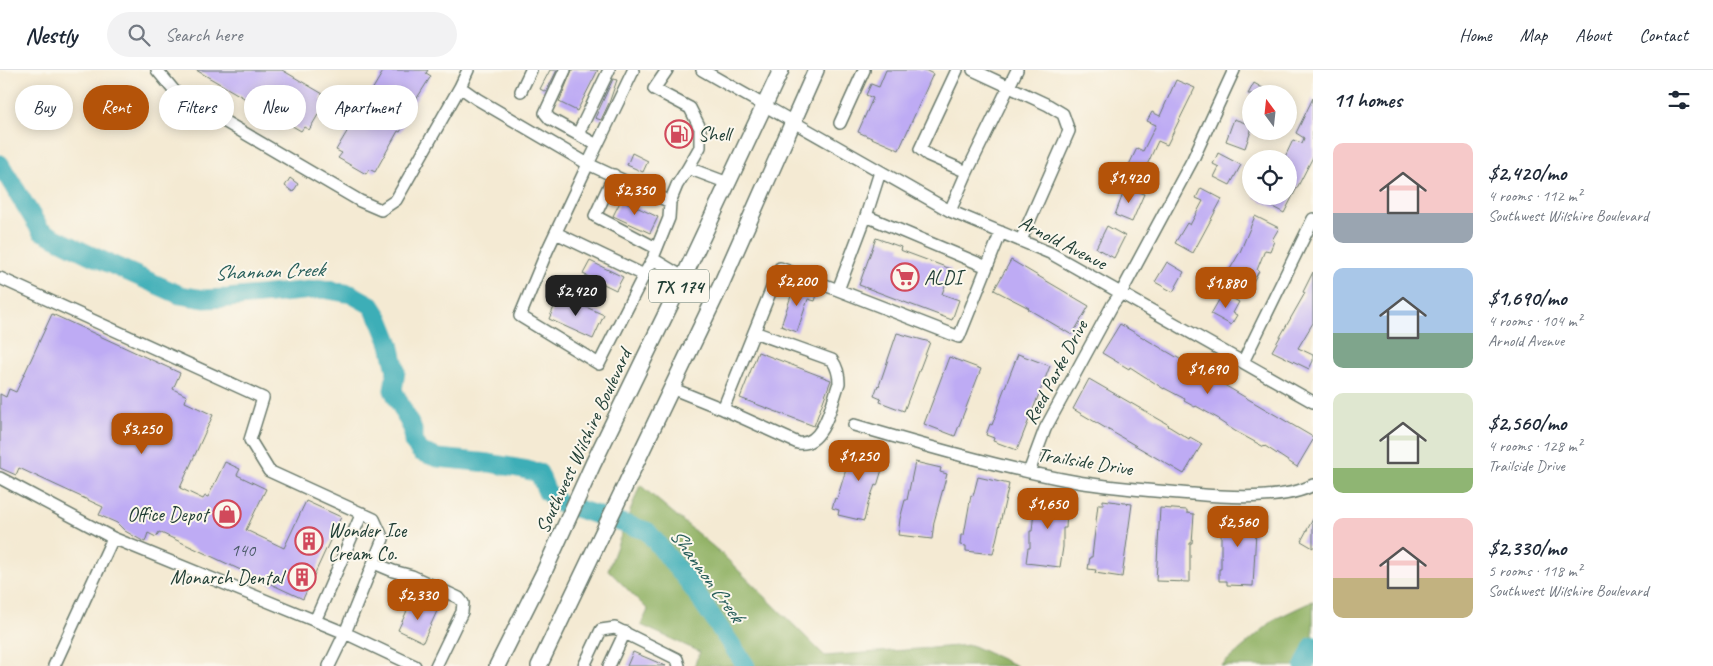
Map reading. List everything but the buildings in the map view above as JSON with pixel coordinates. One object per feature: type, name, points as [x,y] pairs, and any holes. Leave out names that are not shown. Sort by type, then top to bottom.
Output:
[{"type":"main road","name":"Southwest Wilshire Boulevard","points":[[497,666],[544,572],[592,464],[684,277],[781,70]]},
{"type":"main road","name":"TX 174","points":[[539,666],[724,278],[816,70]]},
{"type":"street","points":[[156,70],[176,93],[360,201],[381,210],[396,200],[468,70]]},
{"type":"street","points":[[521,91],[531,70]]},
{"type":"street","points":[[565,70],[545,112],[550,119],[597,145]]},
{"type":"street","points":[[578,134],[610,70]]},
{"type":"street","points":[[632,70],[556,233],[520,316],[599,364],[644,275],[670,218],[670,202],[677,186],[700,147],[700,128],[690,108],[654,89],[667,70]]},
{"type":"street","name":"Arnold Avenue","points":[[702,70],[950,211],[1050,253],[1313,402]]},
{"type":"street","points":[[840,123],[864,70]]},
{"type":"street","points":[[957,70],[920,149],[928,155],[966,172]]},
{"type":"street","points":[[973,70],[1063,114],[1069,132],[1021,240]]},
{"type":"street","points":[[950,211],[966,172],[1016,70]]},
{"type":"street","name":"Reed Parke Drive","points":[[1029,472],[1045,429],[1193,159],[1234,70]]},
{"type":"street","points":[[460,87],[588,164],[670,202]]},
{"type":"street","points":[[688,168],[728,183]]},
{"type":"street","points":[[838,290],[866,216],[880,172]]},
{"type":"street","points":[[614,175],[595,216],[654,254],[684,277]]},
{"type":"street","points":[[866,216],[987,267]]},
{"type":"street","points":[[1243,362],[1313,219]]},
{"type":"street","points":[[723,409],[780,268],[960,337],[1001,232]]},
{"type":"street","points":[[556,233],[644,275]]},
{"type":"street","points":[[0,278],[263,398],[250,440],[269,471],[374,519],[383,539],[345,633],[329,666]]},
{"type":"street","points":[[671,388],[798,443],[811,441],[822,430],[839,382],[839,375],[835,364],[832,360],[754,332]]},
{"type":"street","name":"Trailside Drive","points":[[854,425],[964,457],[1074,481],[1238,498],[1283,494],[1313,485]]},
{"type":"street","points":[[0,478],[113,538],[345,633],[414,666]]},
{"type":"street","points":[[315,621],[362,513]]},
{"type":"street","points":[[54,666],[113,538]]},
{"type":"street","points":[[374,563],[412,576],[459,598],[464,603],[462,612],[436,666]]},
{"type":"street","points":[[584,666],[601,630],[616,628],[677,659],[679,666]]},
{"type":"street","points":[[609,666],[625,632]]},
{"type":"green space","points":[[640,485],[722,554],[825,656],[971,645],[1017,666],[694,666],[700,652],[641,625],[648,610],[608,570]]},
{"type":"green space","points":[[1313,601],[1313,666],[1221,666],[1275,619]]},
{"type":"waterway","name":"Shannon Creek","points":[[0,164],[41,231],[180,295],[204,299],[228,298],[323,289],[351,294],[371,305],[380,319],[390,344],[396,371],[393,390],[413,430],[413,442],[421,452],[438,458],[489,463],[539,473],[547,492],[559,503],[647,531],[687,580],[746,666]]},
{"type":"waterway","name":"Shannon Creek","points":[[1304,666],[1313,646]]},
{"type":"place","name":"Shell","points":[[679,134]]},
{"type":"place","name":"ALDI","points":[[905,277]]},
{"type":"place","name":"Office Depot","points":[[227,514]]},
{"type":"place","name":"Wonder Ice Cream Co.","points":[[309,541]]},
{"type":"place","name":"Monarch Dental","points":[[302,577]]}]
